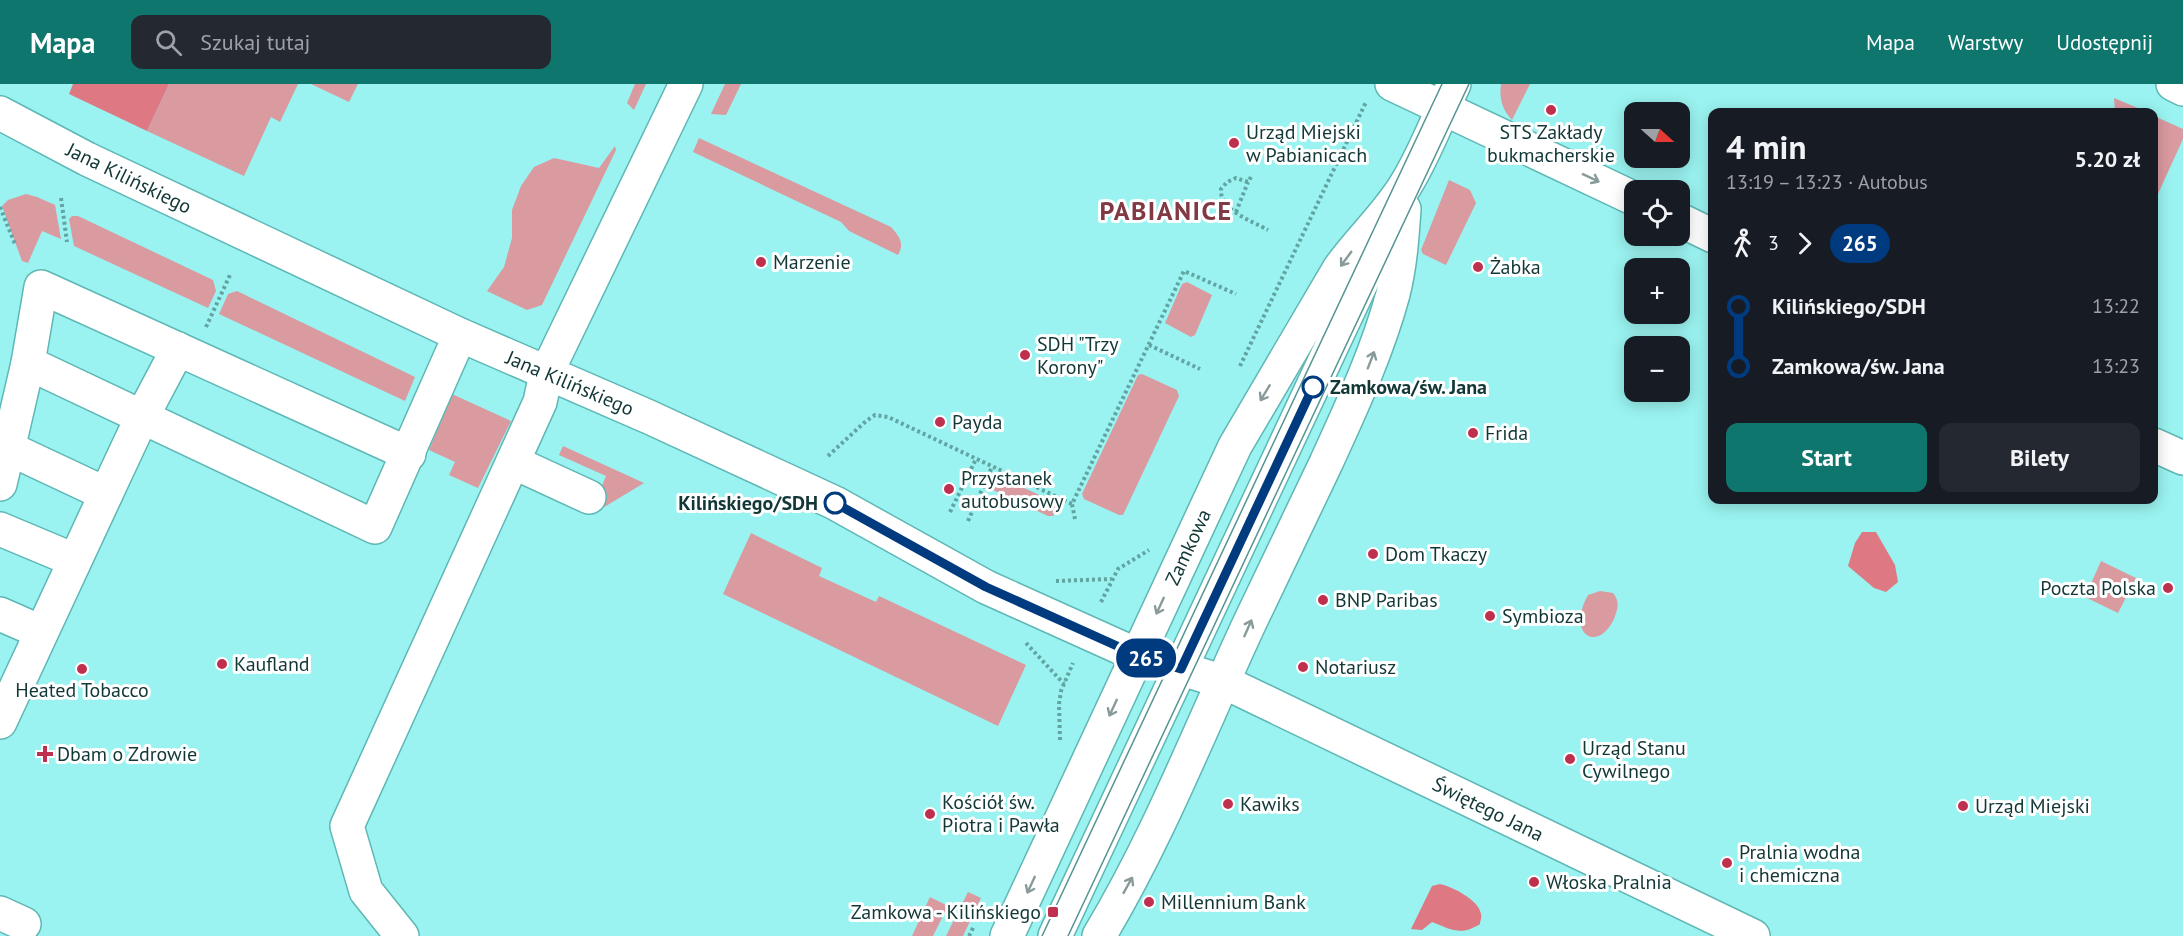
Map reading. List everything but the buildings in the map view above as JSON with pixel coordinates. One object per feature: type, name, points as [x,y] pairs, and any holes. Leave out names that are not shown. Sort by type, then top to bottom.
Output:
[{"type":"street","points":[[402,936],[366,891],[347,826],[540,402],[546,374],[686,84]]},
{"type":"street","points":[[2173,84],[2183,88]]},
{"type":"street","points":[[1380,91],[1448,97],[1624,193]]},
{"type":"street","name":"Zamkowa","points":[[1007,936],[1216,485],[1251,417],[1339,269],[1390,207],[1408,181],[1448,97]]},
{"type":"street","name":"Jana Kilińskiego","points":[[0,113],[87,159],[460,335],[649,417],[843,507],[986,587],[1137,655],[1181,669]]},
{"type":"street","points":[[1055,936],[1408,181]]},
{"type":"street","name":"Zamkowa","points":[[1099,936],[1134,874],[1343,426],[1372,356],[1393,294],[1408,181]]},
{"type":"street","points":[[1690,225],[1708,234]]},
{"type":"street","points":[[0,484],[28,363],[40,287],[409,454]]},
{"type":"street","points":[[28,363],[375,527],[460,335]]},
{"type":"street","points":[[1,719],[142,417],[177,350]]},
{"type":"street","points":[[2158,447],[2183,459]]},
{"type":"street","points":[[8,448],[106,494]]},
{"type":"street","points":[[513,462],[589,497]]},
{"type":"street","points":[[0,529],[74,560]]},
{"type":"street","points":[[0,614],[41,632]]},
{"type":"street","name":"Świętego Jana","points":[[1181,669],[1224,682],[1753,936]]},
{"type":"path","points":[[1236,375],[1380,91]]},
{"type":"path","points":[[1236,212],[1251,177]]},
{"type":"path","points":[[1248,182],[1236,178],[1227,182],[1221,189],[1221,198],[1236,212],[1268,230]]},
{"type":"path","points":[[61,198],[67,242]]},
{"type":"path","points":[[0,207],[15,244]]},
{"type":"path","points":[[1075,519],[1072,504],[1184,271],[1236,294]]},
{"type":"path","points":[[1149,345],[1200,369]]},
{"type":"path","points":[[828,456],[875,415],[888,417],[1072,504]]},
{"type":"path","points":[[950,512],[975,459]]},
{"type":"path","points":[[968,520],[992,467]]},
{"type":"path","points":[[1099,606],[1118,569],[1150,549]]},
{"type":"path","points":[[1089,579],[1111,579]]},
{"type":"path","points":[[1060,744],[1061,691],[1076,658]]},
{"type":"path","points":[[969,936],[974,925]]},
{"type":"shaded area","points":[[73,84],[169,84],[147,131],[69,94]]},
{"type":"shaded area","points":[[169,84],[298,84],[280,122],[271,117],[244,176],[147,131]]},
{"type":"shaded area","points":[[311,84],[358,84],[349,102]]},
{"type":"shaded area","points":[[635,84],[646,84],[634,110],[627,103]]},
{"type":"shaded area","points":[[725,84],[741,84],[726,115],[711,114]]},
{"type":"shaded area","points":[[1501,84],[1530,84],[1512,120],[1502,104]]},
{"type":"shaded area","points":[[2114,98],[2138,108],[2115,108]]},
{"type":"shaded area","points":[[2158,118],[2183,129],[2183,139],[2158,194]]},
{"type":"shaded area","points":[[699,138],[891,227],[901,243],[898,255],[849,231],[841,222],[693,152]]},
{"type":"shaded area","points":[[615,146],[616,150],[542,305],[527,310],[487,291],[504,267],[512,238],[512,210],[521,186],[534,167],[554,158],[599,168]]},
{"type":"shaded area","points":[[1449,180],[1470,190],[1476,203],[1446,265],[1423,254],[1421,250]]},
{"type":"shaded area","points":[[26,194],[55,205],[61,239],[42,231],[28,263],[22,261],[2,206],[8,200]]},
{"type":"shaded area","points":[[72,216],[78,216],[213,280],[216,291],[208,308],[74,246],[69,219]]},
{"type":"shaded area","points":[[1187,282],[1212,295],[1195,335],[1191,337],[1165,323],[1182,284]]},
{"type":"shaded area","points":[[237,291],[415,377],[405,401],[219,314],[228,294]]},
{"type":"shaded area","points":[[1142,374],[1177,390],[1179,396],[1123,515],[1119,515],[1084,499],[1082,494],[1138,375]]},
{"type":"shaded area","points":[[452,394],[511,421],[478,488],[449,475],[455,462],[429,450]]},
{"type":"shaded area","points":[[563,446],[644,483],[601,509],[594,505],[606,476],[559,455]]},
{"type":"shaded area","points":[[996,475],[1057,503],[1059,507],[1053,516],[1048,516],[993,490],[991,485]]},
{"type":"shaded area","points":[[1862,532],[1876,532],[1895,565],[1898,582],[1886,592],[1874,588],[1848,566],[1855,543]]},
{"type":"shaded area","points":[[751,533],[822,568],[819,576],[876,602],[879,596],[1026,665],[998,726],[723,594]]},
{"type":"shaded area","points":[[2101,561],[2136,578],[2118,613],[2085,597]]},
{"type":"shaded area","points":[[1600,591],[1613,593],[1617,599],[1617,608],[1614,619],[1607,630],[1600,636],[1593,637],[1586,635],[1580,620],[1588,595]]},
{"type":"shaded area","points":[[1440,884],[1458,891],[1476,904],[1481,914],[1480,924],[1462,931],[1432,922],[1422,930],[1411,929],[1432,886]]},
{"type":"shaded area","points":[[968,892],[981,898],[963,936],[946,936]]},
{"type":"shaded area","points":[[930,897],[948,906],[933,936],[912,936]]},
{"type":"tram line","points":[[1042,936],[1442,84]]},
{"type":"tram line","points":[[1068,936],[1469,84]]},
{"type":"bus line","name":"265","points":[[835,503],[986,587],[1137,655],[1181,669],[1313,387]]},
{"type":"place","name":"STS Zakłady bukmacherskie","points":[[1551,110]]},
{"type":"place","name":"Urząd Miejski w Pabianicach","points":[[1234,143]]},
{"type":"place","name":"Marzenie","points":[[761,262]]},
{"type":"place","name":"Żabka","points":[[1478,267]]},
{"type":"place","name":"SDH \"Trzy Korony\"","points":[[1025,355]]},
{"type":"place","name":"Zamkowa/św. Jana","points":[[1313,387]]},
{"type":"place","name":"Payda","points":[[940,422]]},
{"type":"place","name":"Frida","points":[[1473,433]]},
{"type":"place","name":"Przystanek autobusowy","points":[[949,489]]},
{"type":"place","name":"Kilińskiego/SDH","points":[[835,503]]},
{"type":"place","name":"Dom Tkaczy","points":[[1373,554]]},
{"type":"place","name":"Poczta Polska","points":[[2168,588]]},
{"type":"place","name":"BNP Paribas","points":[[1323,600]]},
{"type":"place","name":"Symbioza","points":[[1490,616]]},
{"type":"place","name":"Kaufland","points":[[222,664]]},
{"type":"place","name":"Notariusz","points":[[1303,667]]},
{"type":"place","name":"Heated Tobacco","points":[[82,669]]},
{"type":"place","name":"Dbam o Zdrowie","points":[[45,754]]},
{"type":"place","name":"Urząd Stanu Cywilnego","points":[[1570,759]]},
{"type":"place","name":"Kawiks","points":[[1228,804]]},
{"type":"place","name":"Urząd Miejski","points":[[1963,806]]},
{"type":"place","name":"Kościół św. Piotra i Pawła","points":[[930,814]]},
{"type":"place","name":"Pralnia wodna i chemiczna","points":[[1727,863]]},
{"type":"place","name":"Włoska Pralnia","points":[[1534,882]]},
{"type":"place","name":"Millennium Bank","points":[[1149,902]]},
{"type":"place","name":"Zamkowa - Kilińskiego","points":[[1053,912]]},
{"type":"district","name":"PABIANICE","points":[[1166,210]]}]
